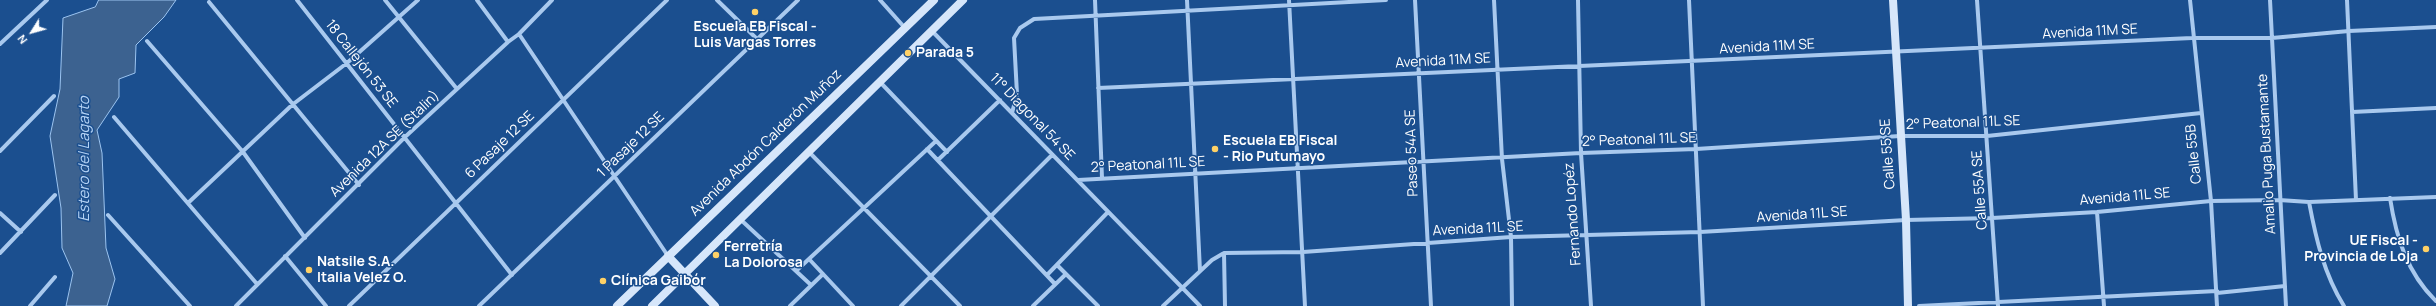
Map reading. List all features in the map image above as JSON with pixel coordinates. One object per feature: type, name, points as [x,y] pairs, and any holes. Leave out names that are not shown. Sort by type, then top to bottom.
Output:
[{"type":"main road","name":"Avenida Abdón Calderón Muñoz","points":[[616,306],[934,0]]},
{"type":"main road","points":[[652,306],[963,0]]},
{"type":"main road","name":"Calle 55 SE","points":[[1893,0],[1906,220],[1908,306]]},
{"type":"main road","points":[[668,256],[716,306]]},
{"type":"street","points":[[0,44],[47,0]]},
{"type":"street","name":"18 Callejón 53 SE","points":[[297,0],[512,274]]},
{"type":"street","points":[[385,0],[457,89]]},
{"type":"street","points":[[188,203],[292,105],[346,63],[418,0]]},
{"type":"street","points":[[477,0],[508,42]]},
{"type":"street","name":"Avenida 12A SE (Stalin)","points":[[236,306],[285,256],[359,185],[405,137],[508,42],[519,34],[552,0]]},
{"type":"street","name":"6 Pasaje 12 SE","points":[[349,306],[666,0]]},
{"type":"street","points":[[717,0],[757,39]]},
{"type":"street","name":"1 Pasaje 12 SE","points":[[479,306],[798,0]]},
{"type":"street","points":[[880,0],[905,28]]},
{"type":"street","points":[[1095,0],[1102,178]]},
{"type":"street","points":[[1187,0],[1200,271]]},
{"type":"street","points":[[1289,0],[1305,306]]},
{"type":"street","points":[[1012,113],[1017,94],[1014,38],[1020,28],[1034,19],[1386,0]]},
{"type":"street","name":"Paseo 54A SE","points":[[1414,0],[1424,163],[1426,243],[1431,306]]},
{"type":"street","points":[[1494,0],[1502,159],[1511,237],[1512,306]]},
{"type":"street","name":"Fernando Lopéz","points":[[1578,0],[1578,68],[1581,153],[1585,235],[1591,306]]},
{"type":"street","points":[[1689,0],[1703,306]]},
{"type":"street","name":"Calle 55A SE","points":[[1976,0],[1998,304]]},
{"type":"street","name":"Calle 55B","points":[[2190,0],[2192,38],[2211,201],[2217,306]]},
{"type":"street","name":"Amalio Puga Bustamante","points":[[2270,0],[2279,200],[2286,306]]},
{"type":"street","points":[[2347,0],[2356,200]]},
{"type":"street","points":[[210,2],[292,105],[359,185]]},
{"type":"street","name":"Avenida 11M SE","points":[[1098,88],[1419,73],[1578,68],[1692,61],[2192,38],[2272,38],[2349,31],[2436,27]]},
{"type":"street","name":"11° Diagonal 54 SE","points":[[932,30],[1200,306]]},
{"type":"street","points":[[519,34],[613,178],[668,256]]},
{"type":"street","points":[[147,41],[243,152],[305,238]]},
{"type":"street","points":[[880,82],[946,152]]},
{"type":"street","points":[[0,152],[54,96]]},
{"type":"street","points":[[938,160],[1000,100]]},
{"type":"street","points":[[2352,112],[2436,108]]},
{"type":"street","name":"2° Peatonal 11L SE","points":[[1078,180],[1502,159],[1581,153],[1696,150],[1900,136],[1987,136],[2201,113]]},
{"type":"street","points":[[114,117],[257,284]]},
{"type":"street","points":[[796,271],[936,141]]},
{"type":"street","points":[[927,149],[1055,284]]},
{"type":"street","points":[[809,152],[960,306]]},
{"type":"street","points":[[901,306],[1052,154]]},
{"type":"street","points":[[0,253],[55,195]]},
{"type":"street","name":"Avenida 11L SE","points":[[1224,253],[1303,252],[1511,237],[1700,232],[1906,220],[1992,218],[2097,212],[2211,201],[2279,200],[2309,202],[2436,197]]},
{"type":"street","points":[[2390,198],[2395,232],[2408,263],[2426,291],[2436,301]]},
{"type":"street","points":[[2309,202],[2318,249],[2336,292],[2344,306]]},
{"type":"street","points":[[1047,275],[1108,212]]},
{"type":"street","points":[[2097,212],[2104,306]]},
{"type":"street","points":[[0,213],[21,232]]},
{"type":"street","points":[[108,215],[190,306]]},
{"type":"street","points":[[740,219],[811,285]]},
{"type":"street","points":[[1163,306],[1200,271],[1224,253]]},
{"type":"street","points":[[1224,253],[1226,306]]},
{"type":"street","points":[[285,256],[326,306]]},
{"type":"street","points":[[809,259],[854,306]]},
{"type":"street","points":[[1057,265],[1098,306]]},
{"type":"street","points":[[790,306],[823,274]]},
{"type":"street","points":[[1034,306],[1066,274]]},
{"type":"street","points":[[30,306],[55,277]]},
{"type":"street","points":[[1919,306],[1998,304],[2217,292],[2285,286]]},
{"type":"water","name":"Estero del Lagarto","points":[[99,0],[176,0],[164,17],[136,45],[135,73],[119,79],[119,97],[97,130],[102,153],[106,248],[115,279],[107,306],[66,306],[73,273],[62,248],[61,208],[50,136],[60,89],[63,18],[95,7]]},
{"type":"place","name":"Escuela EB Fiscal - Luis Vargas Torres","points":[[755,12]]},
{"type":"place","name":"Parada 5","points":[[908,53]]},
{"type":"place","name":"Escuela EB Fiscal - Rio Putumayo","points":[[1215,149]]},
{"type":"place","name":"UE Fiscal - Provincia de Loja","points":[[2426,249]]},
{"type":"place","name":"Ferretría La Dolorosa","points":[[716,255]]},
{"type":"place","name":"Natsile S.A. Italia Velez O.","points":[[309,270]]},
{"type":"place","name":"Clínica Gaibór","points":[[603,281]]}]
